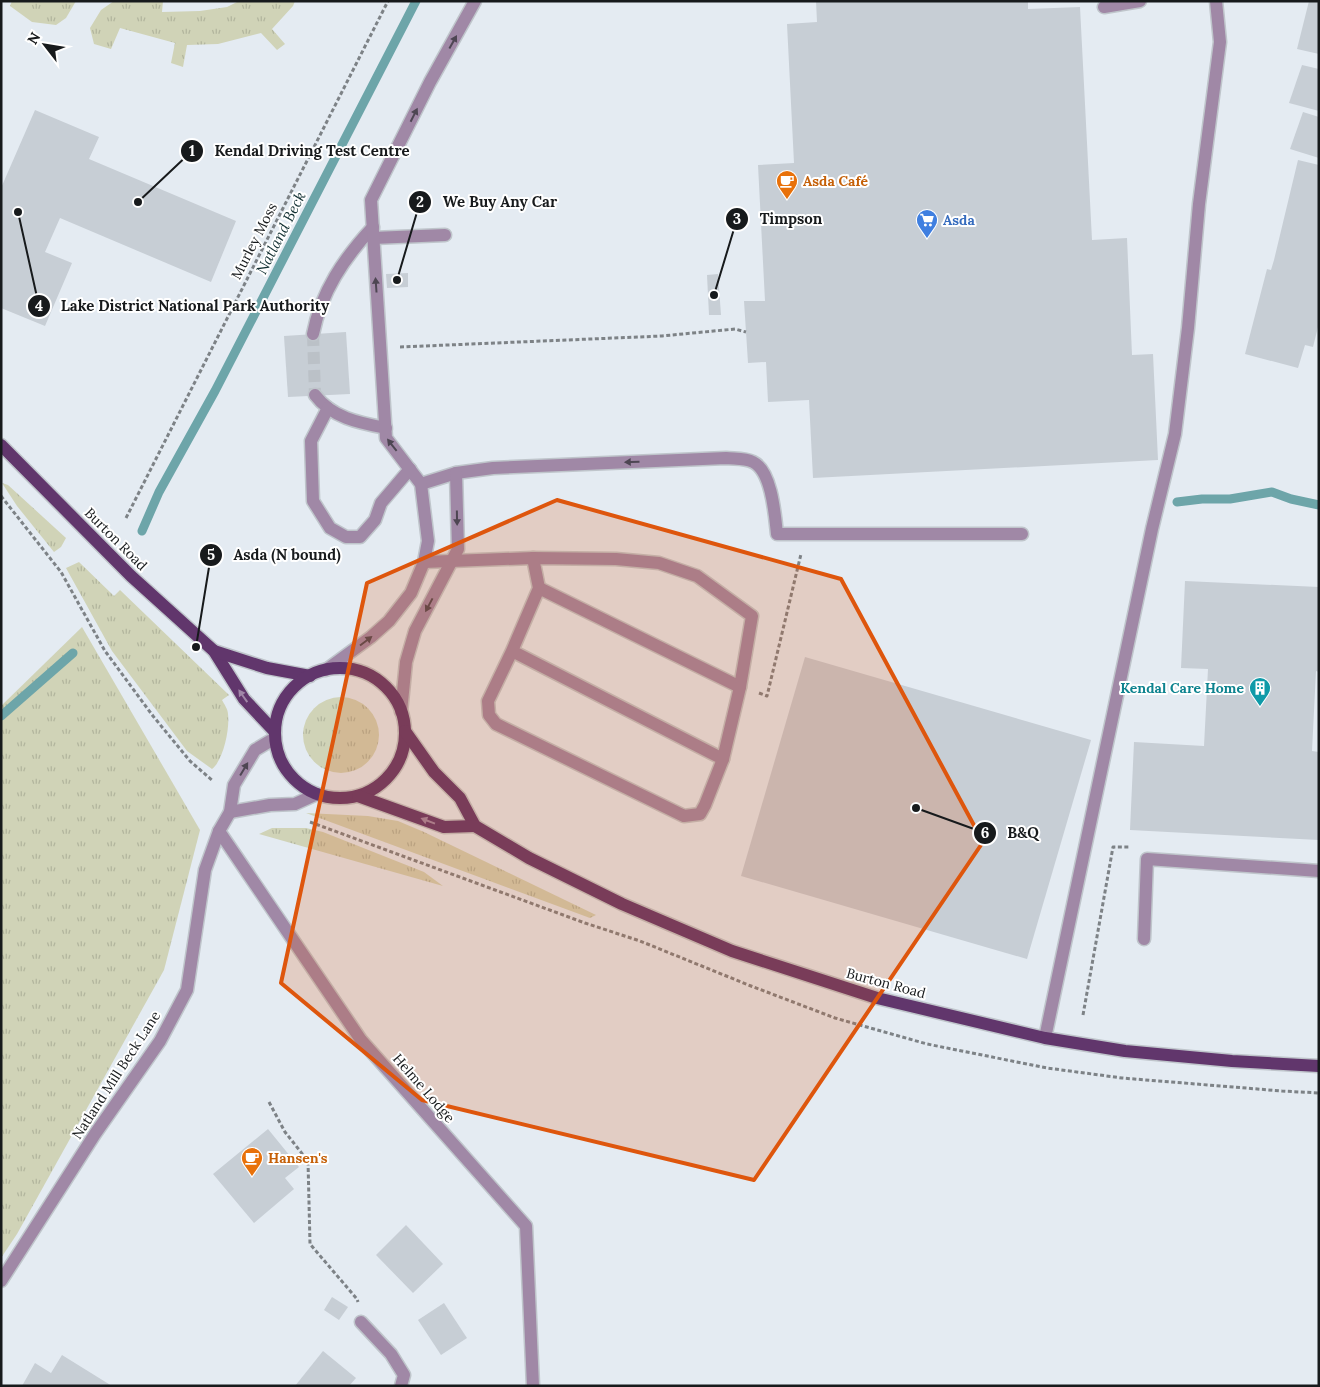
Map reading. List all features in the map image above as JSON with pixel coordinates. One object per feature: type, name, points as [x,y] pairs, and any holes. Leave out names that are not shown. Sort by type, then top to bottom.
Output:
[{"type":"main road","name":"Burton Road","points":[[1,445],[131,576],[214,651],[244,699],[275,735]]},
{"type":"main road","name":"Burton Road","points":[[214,651],[267,668],[310,676]]},
{"type":"main road","points":[[345,669],[363,673],[380,682],[393,695],[401,712],[405,731],[402,752],[393,772],[377,786],[358,796],[337,799],[317,794],[301,786],[288,772],[279,756],[275,735],[278,715],[285,699],[296,686],[310,676],[326,670],[345,669]]},
{"type":"main road","points":[[358,796],[444,827],[475,826],[460,798],[434,772],[405,731]]},
{"type":"main road","name":"Burton Road","points":[[475,826],[529,858],[614,900],[732,951],[877,998],[1045,1038],[1125,1051],[1232,1061],[1319,1066]]},
{"type":"street","points":[[326,670],[371,638],[389,621],[411,593],[424,562],[428,541],[422,484],[386,438],[371,200],[430,82],[475,1]]},
{"type":"street","points":[[1104,7],[1140,1]]},
{"type":"street","points":[[1045,1038],[1150,539],[1175,434],[1188,328],[1199,204],[1220,42],[1216,1]]},
{"type":"street","points":[[313,334],[317,312],[337,273],[353,248],[373,233],[445,236]]},
{"type":"street","points":[[315,396],[328,408],[358,423],[386,428]]},
{"type":"street","points":[[328,408],[311,441],[313,501],[330,528],[346,537],[360,537],[375,520],[380,503],[410,469]]},
{"type":"street","points":[[422,484],[456,473],[493,468],[726,458],[755,463],[765,475],[772,492],[777,534],[1022,534]]},
{"type":"street","points":[[401,712],[406,662],[415,631],[458,549],[456,473]]},
{"type":"street","points":[[424,562],[533,558],[616,559],[659,563],[697,576],[752,616],[740,687],[723,759],[700,814],[684,816],[496,724],[489,715],[488,700],[512,651],[539,588],[533,558]]},
{"type":"street","points":[[539,588],[740,687]]},
{"type":"street","points":[[512,651],[723,759]]},
{"type":"street","name":"Natland Mill Beck Lane","points":[[1,1281],[95,1134],[160,1041],[187,990],[205,870],[219,831],[230,812],[234,785],[255,750],[275,735]]},
{"type":"street","points":[[230,812],[270,805],[295,804],[317,794]]},
{"type":"street","name":"Helme Lodge","points":[[219,831],[361,1040],[526,1226],[533,1386]]},
{"type":"street","points":[[1144,939],[1147,859],[1319,871]]},
{"type":"street","points":[[361,1322],[391,1354],[404,1375],[401,1386]]},
{"type":"path","name":"Murley Moss","points":[[126,518],[388,1]]},
{"type":"path","points":[[380,348],[662,336],[735,328],[746,332]]},
{"type":"path","points":[[1,496],[61,572],[105,651],[148,709],[190,761],[216,783]]},
{"type":"path","points":[[740,687],[767,696],[806,534]]},
{"type":"path","points":[[1083,1015],[1113,847],[1134,848]]},
{"type":"path","points":[[270,1102],[285,1132],[308,1161],[310,1244],[357,1299],[361,1322]]},
{"type":"highlighted area","points":[[557,500],[841,579],[983,842],[754,1180],[422,1100],[281,983],[367,583]]},
{"type":"green space","points":[[12,1],[76,1],[66,18],[56,25],[32,22],[10,6]]},
{"type":"green space","points":[[114,1],[163,1],[162,12],[200,11],[227,7],[239,1],[295,1],[293,6],[272,29],[285,44],[277,50],[261,33],[218,44],[187,45],[183,67],[171,63],[175,43],[120,28],[111,49],[94,44],[90,28],[101,10]]},
{"type":"green space","points":[[2,483],[8,485],[66,538],[61,547],[54,552],[17,506]]},
{"type":"green space","points":[[79,562],[114,596],[120,590],[229,695],[222,700],[228,714],[225,744],[216,765],[212,769],[187,751],[112,651],[66,568]]},
{"type":"green space","points":[[82,627],[200,830],[164,970],[17,1234],[1,1258],[1,706]]},
{"type":"green space","points":[[341,697],[355,700],[368,708],[376,721],[379,735],[376,749],[368,762],[355,770],[341,773],[327,770],[314,762],[306,749],[303,735],[306,721],[314,708],[327,700]]},
{"type":"green space","points":[[306,813],[368,816],[398,821],[596,915],[590,918]]},
{"type":"green space","points":[[272,828],[306,828],[323,832],[424,872],[443,886],[259,834]]},
{"type":"building","name":"Asda","points":[[816,1],[1028,1],[1028,9],[1080,7],[1092,240],[1127,238],[1132,355],[1153,354],[1158,460],[813,478],[809,400],[768,402],[766,362],[748,363],[744,301],[765,301],[758,165],[794,163],[787,24],[817,22]]},
{"type":"building","points":[[1309,1],[1319,1],[1319,54],[1297,49]]},
{"type":"building","points":[[1302,65],[1319,69],[1319,111],[1289,103]]},
{"type":"building","points":[[35,110],[99,137],[89,159],[236,221],[211,282],[60,218],[45,252],[72,263],[45,326],[1,308],[1,188]]},
{"type":"building","points":[[1303,112],[1319,117],[1319,158],[1290,149]]},
{"type":"building","points":[[1298,160],[1319,165],[1319,323],[1313,347],[1305,345],[1298,368],[1245,354],[1267,269],[1271,270],[1274,260]]},
{"type":"building","points":[[408,273],[408,287],[387,288],[386,274]]},
{"type":"building","points":[[718,274],[721,315],[709,315],[707,275]]},
{"type":"building","points":[[346,332],[350,394],[288,397],[284,336]]},
{"type":"building","name":"Kendal Care Home","points":[[1185,581],[1319,587],[1319,672],[1316,671],[1312,751],[1319,752],[1319,840],[1130,830],[1134,742],[1204,746],[1208,669],[1181,668]]},
{"type":"building","points":[[805,657],[1091,740],[1027,959],[741,876]]},
{"type":"building","name":"Hansen's","points":[[268,1129],[299,1167],[285,1178],[294,1189],[254,1223],[213,1174]]},
{"type":"building","points":[[406,1225],[443,1264],[413,1293],[376,1255]]},
{"type":"building","points":[[332,1297],[348,1307],[339,1320],[324,1310]]},
{"type":"building","points":[[444,1303],[467,1338],[441,1355],[418,1320]]},
{"type":"building","points":[[323,1351],[356,1378],[349,1386],[295,1386]]},
{"type":"building","points":[[62,1355],[112,1386],[22,1386],[35,1363],[51,1373]]},
{"type":"waterway","name":"Natland Beck","points":[[142,531],[159,492],[215,391],[416,1]]},
{"type":"waterway","points":[[1177,502],[1202,499],[1230,499],[1272,492],[1291,499],[1319,505]]},
{"type":"waterway","name":"Natland Beck","points":[[1,716],[73,653]]},
{"type":"tunnel","points":[[313,334],[315,395]]},
{"type":"place","name":"Asda Café","points":[[787,200]]},
{"type":"place","name":"Kendal Driving Test Centre","points":[[138,202]]},
{"type":"place","name":"Lake District National Park Authority","points":[[18,212]]},
{"type":"place","name":"Asda","points":[[927,239]]},
{"type":"place","name":"We Buy Any Car","points":[[397,280]]},
{"type":"place","name":"Timpson","points":[[714,295]]},
{"type":"place","name":"Asda (N bound)","points":[[196,647]]},
{"type":"place","name":"Kendal Care Home","points":[[1260,707]]},
{"type":"place","name":"B&Q","points":[[916,808]]},
{"type":"place","name":"Hansen's","points":[[252,1177]]}]
